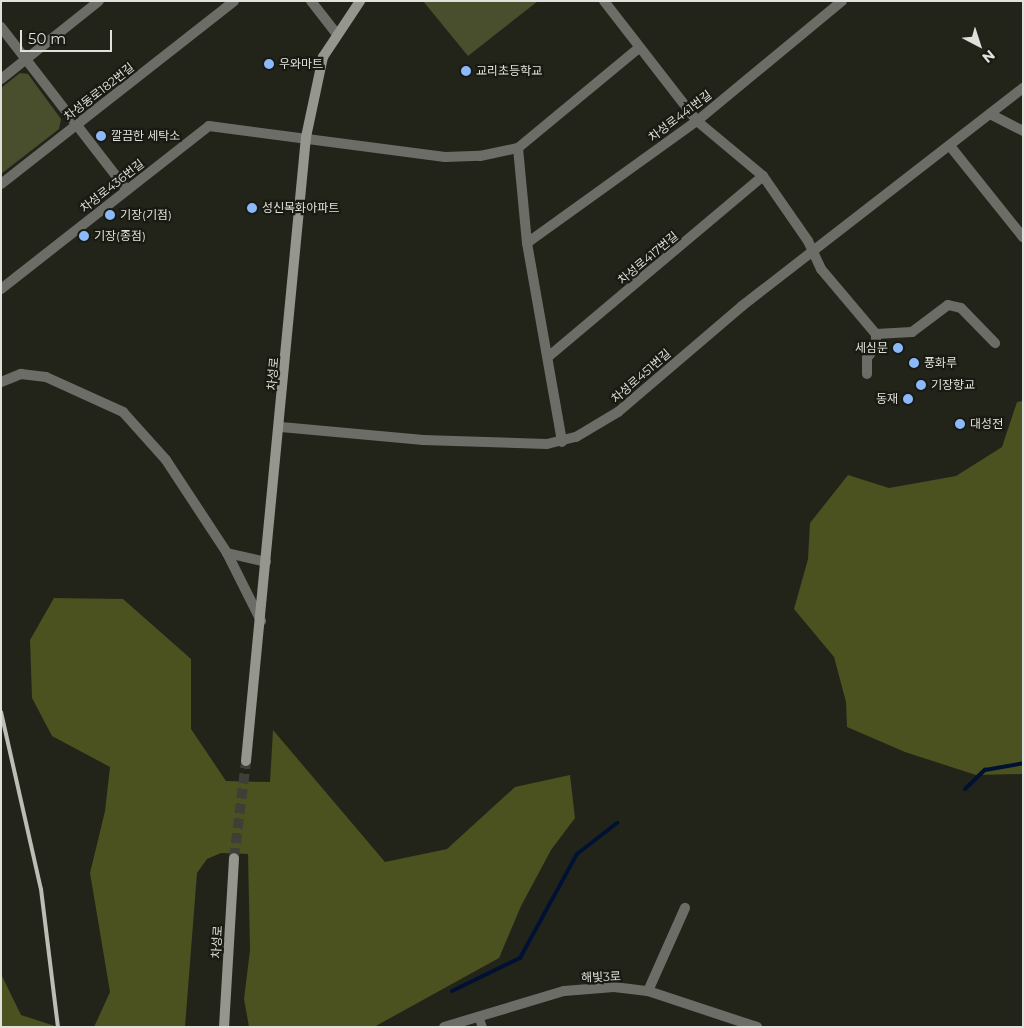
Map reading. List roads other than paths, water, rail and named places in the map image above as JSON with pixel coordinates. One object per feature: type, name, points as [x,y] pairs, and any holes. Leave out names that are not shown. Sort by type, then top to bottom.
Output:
[{"type":"main road","name":"차성로","points":[[246,761],[281,427],[306,138],[316,77],[336,34],[360,1]]},
{"type":"main road","name":"차성로","points":[[224,1027],[234,858]]},
{"type":"street","points":[[1,79],[99,1]]},
{"type":"street","name":"차성동로182번길","points":[[1,184],[234,1]]},
{"type":"street","points":[[311,1],[336,34]]},
{"type":"street","points":[[604,1],[697,121],[762,176],[814,253],[820,269],[876,334],[876,346],[867,358],[868,374]]},
{"type":"street","name":"차성로441번길","points":[[527,243],[697,121],[842,1]]},
{"type":"street","points":[[1,27],[127,190]]},
{"type":"street","points":[[562,442],[527,243],[518,148],[639,48]]},
{"type":"street","name":"차성로451번길","points":[[281,427],[423,440],[562,442],[618,412],[742,306],[814,253],[1023,88]]},
{"type":"street","points":[[990,114],[1023,131]]},
{"type":"street","name":"차성로436번길","points":[[1,290],[209,126],[444,157],[518,148]]},
{"type":"street","points":[[950,146],[1023,237]]},
{"type":"street","name":"차성로417번길","points":[[548,357],[762,176]]},
{"type":"street","points":[[876,334],[912,332],[948,306],[961,308],[996,343]]},
{"type":"street","points":[[1,382],[21,374],[46,377],[123,412],[166,460],[227,553],[262,622]]},
{"type":"street","points":[[227,553],[266,562]]},
{"type":"street","points":[[648,991],[685,908]]},
{"type":"street","name":"해빛3로","points":[[444,1027],[564,991],[614,987],[648,991],[757,1027]]},
{"type":"street","points":[[478,1016],[482,1027]]},
{"type":"waterway","points":[[965,789],[985,770],[1023,763]]},
{"type":"waterway","points":[[452,991],[520,958],[577,854],[617,823]]},
{"type":"tunnel","points":[[234,858],[246,761]]},
{"type":"railway","points":[[1,712],[41,889],[58,1027]]},
{"type":"place","name":"우와마트","points":[[269,64]]},
{"type":"place","name":"교리초등학교","points":[[466,71]]},
{"type":"place","name":"깔끔한 세탁소","points":[[101,136]]},
{"type":"place","name":"성신목화아파트","points":[[252,208]]},
{"type":"place","name":"기장(기점)","points":[[110,215]]},
{"type":"place","name":"기장(종점)","points":[[84,236]]},
{"type":"place","name":"세심문","points":[[898,348]]},
{"type":"place","name":"풍화루","points":[[914,363]]},
{"type":"place","name":"기장향교","points":[[921,385]]},
{"type":"place","name":"동재","points":[[908,399]]},
{"type":"place","name":"대성전","points":[[960,424]]}]
